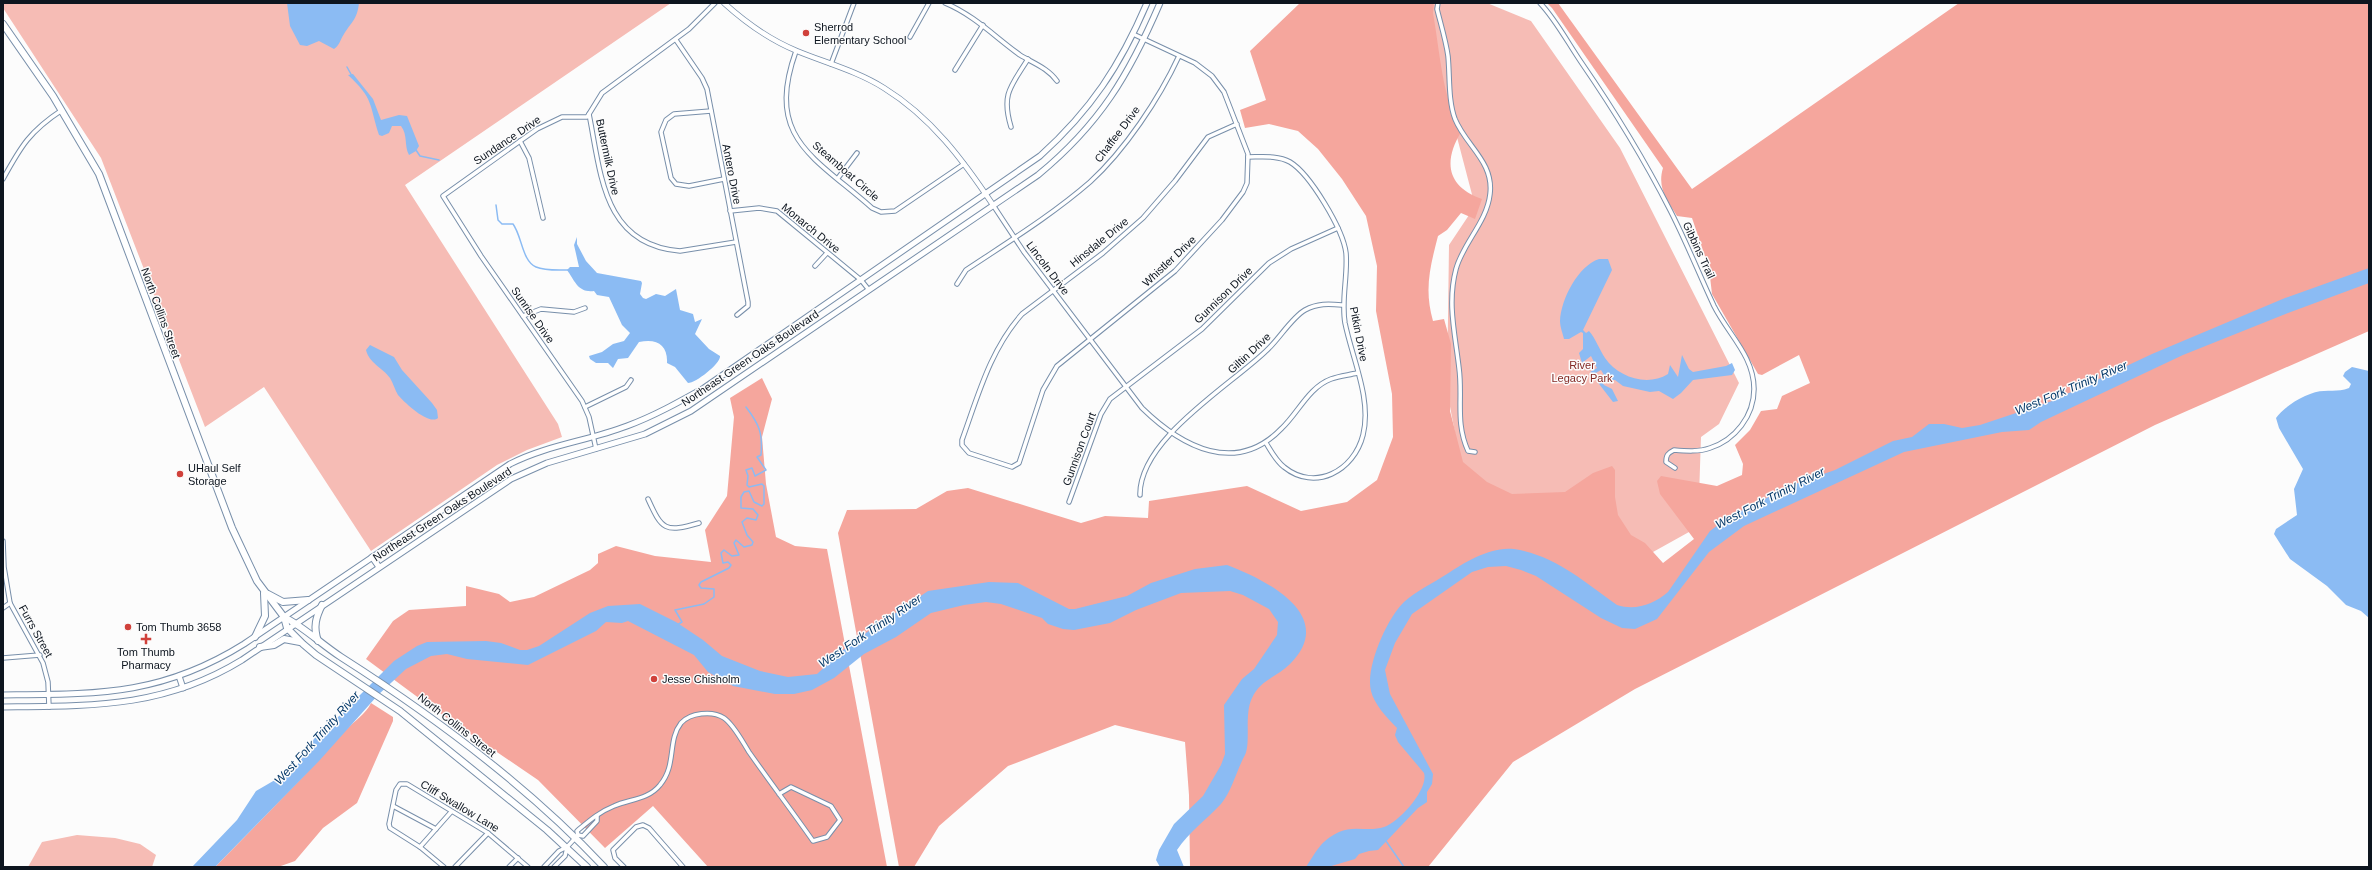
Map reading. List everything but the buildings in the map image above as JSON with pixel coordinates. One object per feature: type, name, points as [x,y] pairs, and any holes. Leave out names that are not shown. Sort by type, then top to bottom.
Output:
[{"type":"main road","name":"Northeast Green Oaks Boulevard","points":[[3,695],[49,695],[114,692],[144,686],[179,676],[218,659],[255,636],[510,464],[547,449],[626,426],[685,399],[986,195],[1040,156],[1068,131],[1102,87],[1133,34],[1147,3]]},
{"type":"main road","name":"Northeast Green Oaks Boulevard","points":[[3,707],[111,705],[183,688],[227,669],[512,479],[547,463],[596,450],[645,434],[710,400],[868,290],[1038,175],[1076,141],[1112,97],[1144,40],[1160,3]]},
{"type":"main road","name":"North Collins Street","points":[[3,24],[62,110],[99,174],[200,447],[242,553],[264,591],[284,617],[288,628],[316,655],[400,711],[567,847],[587,867]]},
{"type":"main road","points":[[372,557],[379,567]]},
{"type":"main road","points":[[264,591],[283,602],[308,600]]},
{"type":"main road","points":[[255,636],[260,629],[266,610],[264,591]]},
{"type":"main road","points":[[319,642],[315,633],[316,618],[322,605]]},
{"type":"main road","name":"North Collins Street","points":[[284,617],[296,623],[319,642],[408,700],[470,747],[577,836],[604,867]]},
{"type":"main road","points":[[260,647],[274,645],[284,639],[303,644]]},
{"type":"main road","points":[[179,676],[183,688]]},
{"type":"street","name":"Buttermilk Drive","points":[[715,3],[676,40],[602,93],[589,114],[607,199],[618,219],[626,226],[651,244],[671,251],[680,252],[736,242]]},
{"type":"street","name":"Lincoln Drive","points":[[724,3],[757,29],[796,51],[865,78],[899,98],[937,130],[964,164],[1053,290],[1126,387],[1152,418],[1204,450],[1218,454],[1246,451],[1266,443],[1283,428],[1319,385],[1330,379],[1357,373]]},
{"type":"street","points":[[831,64],[854,3]]},
{"type":"street","points":[[910,37],[929,3]]},
{"type":"street","points":[[945,3],[983,25],[1028,60],[1046,70],[1057,81]]},
{"type":"street","points":[[1438,3],[1447,54],[1452,104],[1456,120],[1484,161],[1489,176],[1490,195],[1482,219],[1456,267],[1451,299],[1451,312],[1459,369],[1461,435],[1468,451],[1475,452]]},
{"type":"street","name":"Gibbins Trail","points":[[1540,3],[1611,106],[1645,164],[1670,211],[1715,308],[1746,357],[1752,370],[1754,390],[1752,404],[1739,428],[1732,436],[1709,449],[1674,450],[1670,452],[1666,456],[1666,462],[1675,468]]},
{"type":"street","points":[[955,70],[983,25]]},
{"type":"street","name":"Whistler Drive","points":[[965,450],[1012,467],[1020,463],[1048,378],[1063,360],[1175,270],[1222,220],[1243,192],[1249,175],[1248,157],[1224,92],[1212,76],[1195,63],[1133,34]]},
{"type":"street","name":"Antero Drive","points":[[676,40],[702,78],[711,111],[748,302],[748,306],[737,314]]},
{"type":"street","name":"Steamboat Circle","points":[[796,51],[786,84],[785,95],[786,113],[791,128],[810,154],[872,208],[890,212],[904,206],[964,164]]},
{"type":"street","name":"Chaffee Drive","points":[[957,284],[966,270],[1068,200],[1111,160],[1159,93],[1179,56]]},
{"type":"street","points":[[1011,127],[1006,107],[1007,97],[1013,82],[1028,60]]},
{"type":"street","points":[[3,179],[25,140],[45,121],[62,110]]},
{"type":"street","points":[[711,111],[674,114],[666,120],[662,132],[671,178],[676,184],[689,186],[724,179]]},
{"type":"street","name":"Sundance Drive","points":[[443,197],[444,193],[537,129],[556,119],[587,117],[589,114]]},
{"type":"street","name":"Hinsdale Drive","points":[[965,450],[962,440],[979,389],[1003,337],[1022,314],[1103,253],[1143,218],[1166,192],[1208,137],[1237,124]]},
{"type":"street","points":[[520,141],[529,158],[543,218]]},
{"type":"street","points":[[838,178],[857,153]]},
{"type":"street","name":"Pitkin Drive","points":[[1248,157],[1264,156],[1290,162],[1309,181],[1338,228],[1346,253],[1343,305],[1350,350],[1357,373],[1364,408],[1363,436],[1356,453],[1348,464],[1340,470],[1317,478],[1298,475],[1282,466],[1266,443]]},
{"type":"street","name":"Sunrise Drive","points":[[443,197],[585,407],[596,450]]},
{"type":"street","name":"Monarch Drive","points":[[730,211],[759,208],[777,211],[861,280],[868,290]]},
{"type":"street","name":"Gunnison Drive","points":[[1126,387],[1202,329],[1269,263],[1291,249],[1338,228]]},
{"type":"street","points":[[815,266],[827,253]]},
{"type":"street","name":"Giltin Drive","points":[[1140,495],[1140,484],[1144,471],[1159,446],[1173,431],[1267,351],[1303,311],[1320,304],[1343,305]]},
{"type":"street","points":[[523,316],[541,309],[574,312],[585,308]]},
{"type":"street","points":[[585,407],[626,387],[632,380]]},
{"type":"street","name":"Gunnison Court","points":[[1069,502],[1100,414],[1110,399],[1126,387]]},
{"type":"street","points":[[648,499],[661,525],[680,528],[698,523]]},
{"type":"street","name":"Furrs Street","points":[[3,540],[4,567],[10,603],[40,655],[48,682],[49,707]]},
{"type":"street","points":[[3,608],[10,603]]},
{"type":"street","points":[[3,658],[40,655]]},
{"type":"street","points":[[544,867],[559,851],[567,847],[577,836],[577,831],[593,817],[614,805],[640,799],[659,786],[670,769],[676,731],[682,722],[701,714],[716,714],[729,724],[779,794],[813,841],[827,837],[840,820],[831,806],[798,789],[791,787],[779,794]]},
{"type":"street","name":"Cliff Swallow Lane","points":[[420,847],[393,831],[389,824],[397,786],[404,783],[488,833],[528,867]]},
{"type":"street","points":[[393,806],[436,829]]},
{"type":"street","points":[[444,867],[420,847],[451,812]]},
{"type":"street","points":[[577,836],[583,836],[597,821],[597,816]]},
{"type":"street","points":[[624,867],[615,858],[613,850],[636,827],[643,825],[648,828],[683,867]]},
{"type":"street","points":[[455,867],[488,833]]},
{"type":"street","points":[[554,867],[565,856],[567,847]]},
{"type":"street","points":[[509,867],[518,858]]},
{"type":"green space","points":[[3,3],[671,3],[405,185],[558,424],[562,437],[527,450],[497,465],[371,551],[264,387],[205,427],[101,158],[3,8]]},
{"type":"green space","name":"River Legacy Park","points":[[1436,3],[1487,3],[1531,21],[1620,148],[1739,383],[1719,424],[1701,437],[1698,527],[1617,572],[1483,498],[1460,459],[1447,391],[1449,245],[1475,206],[1424,11]]},
{"type":"green space","points":[[77,835],[115,838],[140,844],[156,855],[152,867],[28,867],[42,842]]},
{"type":"shaded area","points":[[1300,3],[1434,3],[1433,13],[1446,89],[1461,132],[1452,153],[1452,172],[1455,180],[1461,188],[1482,199],[1475,219],[1461,213],[1447,230],[1438,236],[1429,278],[1430,310],[1433,321],[1444,319],[1451,344],[1450,411],[1463,462],[1487,482],[1512,494],[1565,492],[1593,473],[1612,466],[1615,470],[1615,497],[1618,515],[1631,535],[1645,543],[1663,563],[1694,539],[1660,494],[1657,481],[1661,476],[1717,486],[1742,475],[1743,464],[1735,445],[1750,430],[1761,411],[1777,409],[1782,396],[1810,383],[1799,355],[1762,375],[1758,374],[1712,294],[1709,268],[1692,218],[1677,216],[1662,188],[1661,175],[1663,168],[1552,8],[1547,3],[1558,3],[1692,189],[1959,3],[2369,3],[2369,331],[2155,425],[1635,689],[1513,762],[1428,867],[1190,867],[1189,795],[1185,742],[1115,725],[1008,766],[939,826],[914,867],[899,867],[838,533],[847,510],[916,509],[947,491],[968,488],[1081,523],[1105,516],[1148,518],[1149,501],[1247,486],[1301,511],[1347,502],[1377,480],[1393,437],[1392,394],[1376,311],[1377,266],[1366,216],[1342,179],[1318,149],[1298,131],[1269,124],[1245,128],[1240,110],[1266,100],[1250,51]]},
{"type":"shaded area","points":[[762,378],[772,399],[762,437],[766,484],[776,537],[795,546],[827,549],[887,867],[708,867],[653,806],[605,848],[538,780],[431,707],[366,659],[393,621],[409,610],[466,606],[466,586],[499,594],[510,602],[534,597],[590,570],[598,563],[598,554],[616,546],[655,556],[711,562],[705,530],[727,496],[734,417],[730,398]]},
{"type":"shaded area","points":[[371,703],[393,717],[393,721],[357,803],[323,828],[295,861],[278,867],[215,867],[363,714]]},
{"type":"water","points":[[287,3],[359,3],[354,20],[339,44],[334,49],[319,41],[307,46],[300,45],[290,26]]},
{"type":"water","points":[[353,74],[373,99],[381,120],[399,115],[407,116],[419,146],[416,151],[409,155],[401,126],[392,126],[389,133],[382,136],[379,135],[367,96],[348,75]]},
{"type":"water","points":[[577,237],[577,244],[586,261],[597,273],[641,281],[640,294],[643,298],[646,299],[656,294],[665,296],[676,289],[680,310],[693,314],[695,322],[702,319],[695,334],[709,349],[720,356],[717,363],[697,380],[688,383],[675,367],[667,363],[666,352],[660,344],[656,342],[639,342],[628,358],[618,359],[613,368],[608,363],[596,363],[590,359],[589,356],[602,352],[613,344],[624,341],[630,333],[622,325],[609,297],[597,295],[594,291],[584,290],[575,282],[567,270],[570,267],[579,267],[574,245]]},
{"type":"water","points":[[1599,259],[1608,259],[1612,270],[1583,330],[1586,333],[1589,331],[1594,337],[1605,358],[1611,365],[1625,375],[1642,380],[1651,380],[1668,374],[1670,365],[1678,377],[1682,355],[1689,369],[1693,372],[1726,366],[1732,363],[1735,370],[1732,375],[1693,380],[1673,399],[1659,391],[1650,392],[1623,386],[1615,380],[1606,380],[1606,376],[1601,380],[1604,385],[1612,389],[1618,401],[1613,402],[1596,380],[1604,375],[1601,370],[1594,374],[1590,372],[1597,368],[1591,356],[1582,363],[1579,353],[1583,349],[1583,333],[1581,332],[1569,339],[1564,339],[1560,323],[1561,312],[1572,284],[1584,269]]},
{"type":"water","name":"West Fork Trinity River","points":[[2369,268],[2369,283],[2288,313],[2183,355],[2041,422],[2029,430],[2002,432],[1904,452],[1744,526],[1709,552],[1657,619],[1635,629],[1622,628],[1601,618],[1536,576],[1521,570],[1506,566],[1488,567],[1472,572],[1412,614],[1395,643],[1385,670],[1390,694],[1433,774],[1432,784],[1427,792],[1427,802],[1418,808],[1378,850],[1359,854],[1355,859],[1328,867],[1306,867],[1316,851],[1333,835],[1344,830],[1373,829],[1390,824],[1405,812],[1412,804],[1422,787],[1424,773],[1398,742],[1395,735],[1397,728],[1381,711],[1375,701],[1371,691],[1371,670],[1379,644],[1397,609],[1414,594],[1462,565],[1487,552],[1496,550],[1514,549],[1529,552],[1556,563],[1617,605],[1624,607],[1638,607],[1651,603],[1668,592],[1710,531],[1729,517],[1792,485],[1835,470],[1893,441],[1912,437],[1929,424],[1944,424],[1962,428],[1980,425],[2052,401],[2152,354],[2285,298]]},
{"type":"water","points":[[370,345],[394,357],[402,370],[432,403],[437,410],[438,418],[434,420],[423,416],[398,395],[390,378],[373,362],[368,355],[366,350]]},
{"type":"water","points":[[2352,367],[2369,371],[2369,618],[2361,611],[2346,605],[2327,586],[2290,559],[2274,534],[2276,529],[2297,515],[2294,489],[2303,469],[2279,428],[2276,418],[2291,404],[2304,396],[2318,392],[2349,388],[2351,384],[2343,376],[2345,372]]},
{"type":"water","name":"West Fork Trinity River","points":[[1227,565],[1260,580],[1277,590],[1292,602],[1302,616],[1306,630],[1303,647],[1290,664],[1259,687],[1255,692],[1248,712],[1248,743],[1245,755],[1225,799],[1187,837],[1177,850],[1184,867],[1160,867],[1156,860],[1159,850],[1174,824],[1203,796],[1221,765],[1225,754],[1224,705],[1242,679],[1254,669],[1277,635],[1278,622],[1269,609],[1243,595],[1230,591],[1181,593],[1136,610],[1110,623],[1074,630],[1063,629],[1048,624],[1042,618],[1001,604],[986,602],[964,605],[931,613],[896,637],[864,654],[834,678],[812,690],[794,694],[775,694],[733,686],[708,672],[694,655],[628,621],[622,623],[606,622],[596,631],[528,665],[467,659],[447,654],[431,656],[406,669],[378,695],[319,761],[215,867],[192,867],[237,820],[256,791],[287,773],[298,764],[319,731],[338,717],[394,661],[417,646],[427,642],[486,641],[501,643],[520,650],[527,650],[539,646],[590,613],[608,606],[640,604],[676,622],[703,640],[722,656],[760,671],[788,677],[817,674],[851,643],[928,591],[989,582],[1018,583],[1069,609],[1075,609],[1127,596],[1151,583],[1195,569]]},
{"type":"waterway","points":[[347,67],[352,76]]},
{"type":"waterway","points":[[416,150],[420,156],[439,160]]},
{"type":"waterway","points":[[496,205],[498,220],[502,224],[513,224],[525,254],[531,264],[543,269],[568,270]]},
{"type":"waterway","points":[[677,625],[682,622],[675,610],[704,604],[714,597],[714,589],[701,588],[699,585],[701,582],[729,568],[731,565],[728,562],[723,563],[721,553],[724,550],[732,556],[739,555],[734,543],[736,540],[744,547],[752,545],[753,542],[747,535],[742,522],[747,518],[756,520],[758,515],[753,509],[741,508],[741,497],[744,492],[749,491],[754,502],[762,506],[764,504],[764,486],[762,484],[749,487],[747,485],[748,476],[746,470],[752,468],[755,476],[766,470],[757,457],[761,455],[761,435],[757,424],[746,407]]},
{"type":"waterway","points":[[1386,841],[1404,867]]},
{"type":"place","name":"Sherrod Elementary School","points":[[806,33]]},
{"type":"place","name":"UHaul Self Storage","points":[[180,474]]},
{"type":"place","name":"Tom Thumb 3658","points":[[128,627]]},
{"type":"place","name":"Tom Thumb Pharmacy","points":[[146,639]]},
{"type":"place","name":"Jesse Chisholm","points":[[654,679]]}]
